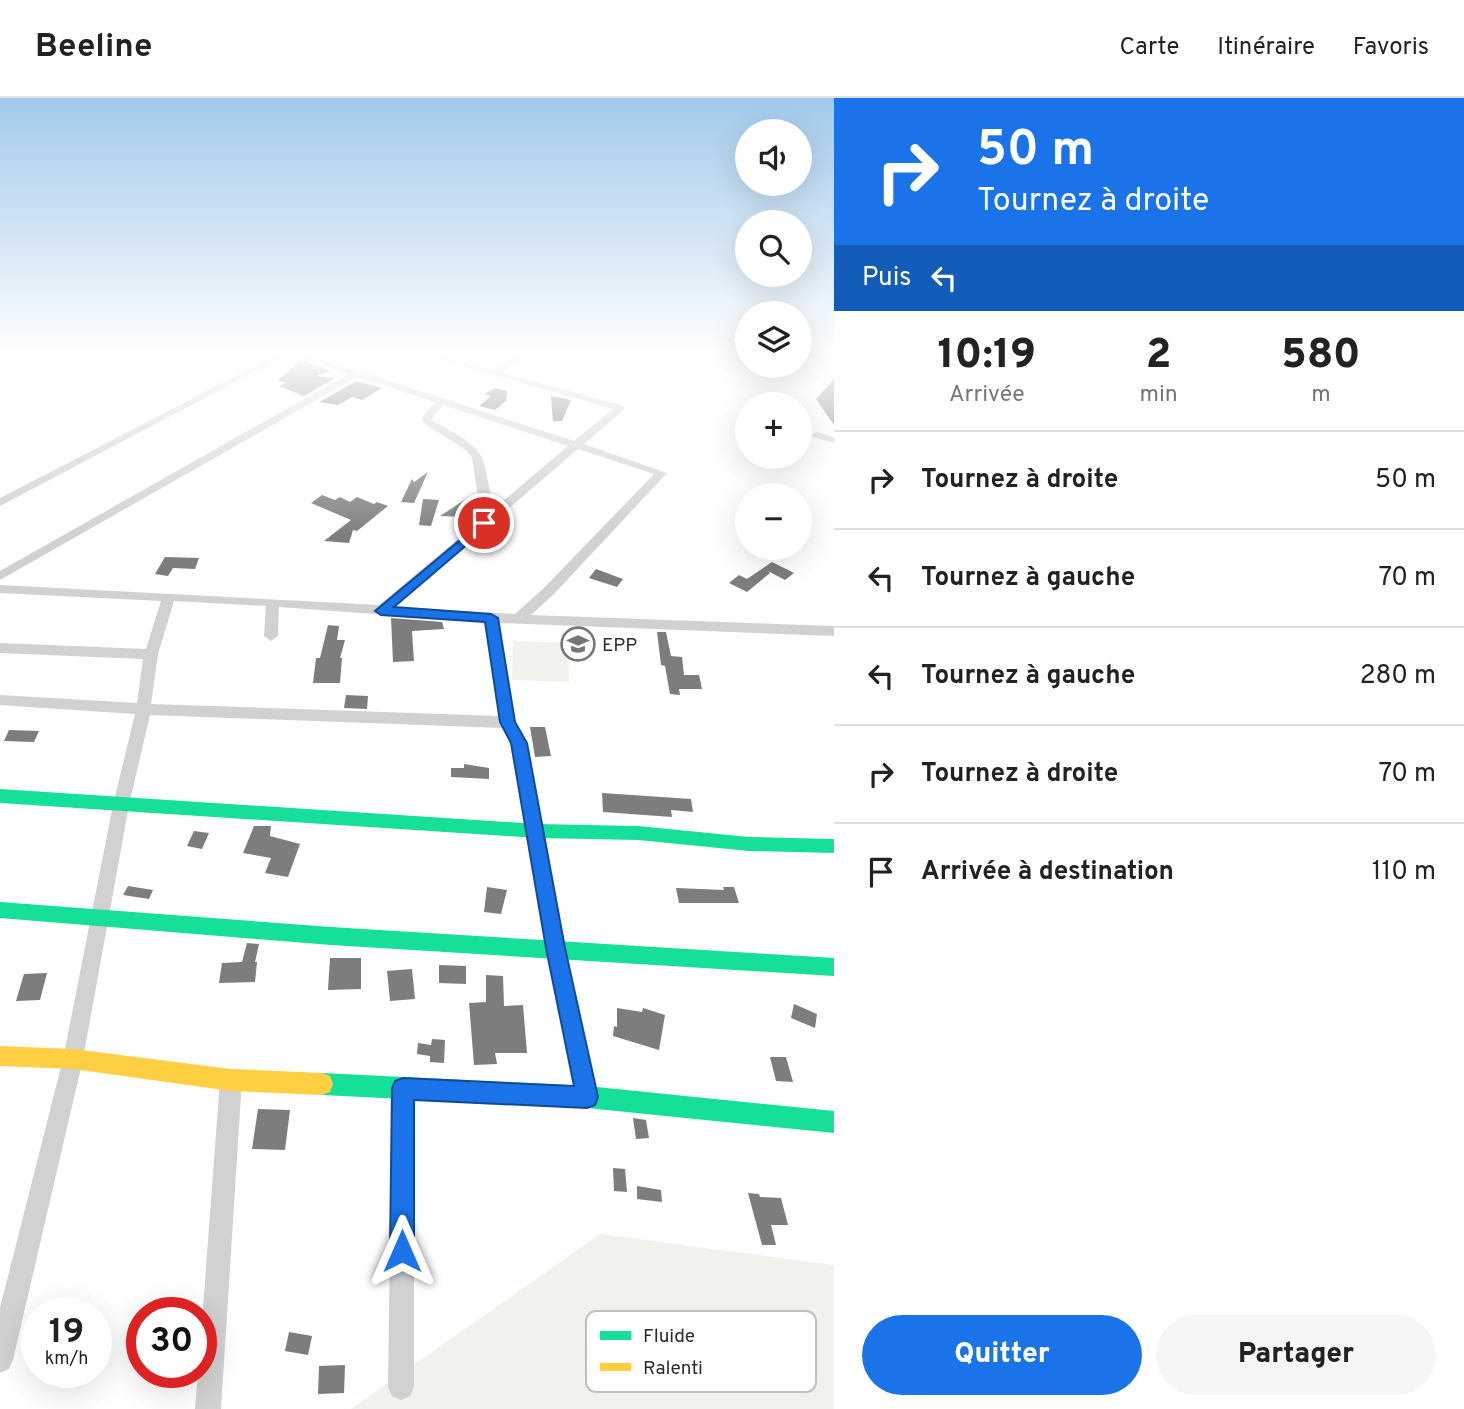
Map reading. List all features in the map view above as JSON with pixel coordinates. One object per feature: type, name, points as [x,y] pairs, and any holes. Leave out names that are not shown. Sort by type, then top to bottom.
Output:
[{"type":"street","points":[[0,503],[167,415]]},
{"type":"street","points":[[0,576],[282,415]]},
{"type":"street","points":[[429,415],[427,418],[429,423],[471,449],[477,458],[484,496],[495,514]]},
{"type":"street","points":[[485,415],[661,473],[549,591],[518,619]]},
{"type":"street","points":[[381,611],[612,415]]},
{"type":"street","points":[[817,435],[834,440]]},
{"type":"street","points":[[0,589],[273,602],[491,618],[834,631]]},
{"type":"street","points":[[0,1360],[73,1059],[102,917],[121,805],[143,711],[151,654],[169,597]]},
{"type":"street","points":[[271,636],[273,602]]},
{"type":"street","points":[[491,618],[508,722],[519,743],[537,831],[555,948],[587,1097]]},
{"type":"street","points":[[0,648],[151,654]]},
{"type":"street","points":[[0,700],[288,718],[508,722]]},
{"type":"street","points":[[0,796],[537,831],[638,833],[748,844],[834,846]]},
{"type":"street","points":[[0,910],[331,936],[834,967]]},
{"type":"street","points":[[0,1056],[73,1059],[231,1080],[587,1097],[834,1122]]},
{"type":"street","points":[[208,1409],[231,1080]]},
{"type":"street","points":[[401,1387],[403,1088]]},
{"type":"shaded area","points":[[513,641],[568,643],[569,682],[512,680]]},
{"type":"shaded area","points":[[600,1234],[834,1265],[834,1409],[351,1409]]},
{"type":"building","points":[[553,415],[564,415],[562,421],[553,421]]},
{"type":"building","points":[[827,415],[834,415],[834,425]]},
{"type":"building","points":[[428,472],[414,503],[401,502],[412,479],[414,482]]},
{"type":"building","points":[[322,495],[335,500],[340,497],[350,502],[357,497],[388,506],[357,531],[353,530],[349,543],[324,541],[351,520],[311,503]]},
{"type":"building","points":[[469,497],[467,517],[440,516]]},
{"type":"building","points":[[423,499],[439,500],[431,526],[419,525]]},
{"type":"building","points":[[165,557],[199,558],[195,569],[173,568],[168,576],[155,574]]},
{"type":"building","points":[[772,562],[794,573],[785,580],[768,571],[770,573],[747,592],[729,583],[739,575],[747,579]]},
{"type":"building","points":[[596,569],[623,579],[617,587],[589,578]]},
{"type":"building","points":[[391,618],[442,622],[444,629],[412,631],[414,661],[393,662]]},
{"type":"building","points":[[328,625],[339,626],[337,640],[345,640],[340,658],[340,683],[313,683],[316,658],[320,658]]},
{"type":"building","points":[[657,632],[666,632],[671,656],[682,657],[684,675],[699,675],[702,689],[679,689],[680,695],[670,694],[665,666],[661,665]]},
{"type":"building","points":[[346,695],[368,696],[367,709],[344,708]]},
{"type":"building","points":[[530,727],[545,727],[551,756],[535,757]]},
{"type":"building","points":[[9,730],[39,731],[34,742],[4,741]]},
{"type":"building","points":[[464,764],[489,768],[489,779],[451,777],[451,768],[464,768]]},
{"type":"building","points":[[602,793],[691,799],[693,812],[671,810],[672,817],[603,812]]},
{"type":"building","points":[[254,826],[271,826],[270,836],[300,844],[288,877],[265,873],[271,858],[243,853]]},
{"type":"building","points":[[194,831],[209,833],[202,849],[187,846]]},
{"type":"building","points":[[128,886],[153,890],[149,899],[123,895]]},
{"type":"building","points":[[487,887],[507,890],[501,914],[484,912]]},
{"type":"building","points":[[723,887],[734,887],[739,903],[679,903],[676,888],[724,890]]},
{"type":"building","points":[[247,943],[259,944],[255,982],[219,983],[222,963],[242,962]]},
{"type":"building","points":[[330,958],[361,958],[361,989],[328,990]]},
{"type":"building","points":[[439,965],[466,966],[466,984],[439,983]]},
{"type":"building","points":[[412,969],[415,999],[390,1001],[387,971]]},
{"type":"building","points":[[47,973],[40,1000],[16,1001],[24,974]]},
{"type":"building","points":[[486,975],[503,976],[504,1006],[523,1005],[527,1053],[495,1053],[497,1064],[474,1065],[469,1003],[486,1002]]},
{"type":"building","points":[[794,1004],[817,1014],[815,1028],[791,1018]]},
{"type":"building","points":[[617,1008],[642,1012],[643,1008],[665,1015],[659,1050],[613,1036],[614,1026],[617,1027]]},
{"type":"building","points":[[432,1039],[445,1040],[444,1063],[430,1062],[430,1056],[417,1054],[418,1043],[431,1045]]},
{"type":"building","points":[[770,1057],[786,1057],[793,1082],[776,1081]]},
{"type":"building","points":[[258,1109],[290,1110],[285,1150],[252,1149]]},
{"type":"building","points":[[633,1118],[646,1120],[649,1138],[636,1139]]},
{"type":"building","points":[[613,1168],[625,1169],[627,1192],[614,1191]]},
{"type":"building","points":[[637,1186],[661,1190],[662,1202],[637,1199]]},
{"type":"building","points":[[748,1193],[759,1194],[760,1197],[781,1198],[788,1225],[771,1225],[776,1245],[762,1245]]},
{"type":"building","points":[[289,1332],[312,1336],[308,1355],[285,1351]]},
{"type":"building","points":[[345,1365],[344,1393],[318,1394],[319,1366]]},
{"type":"traffic: fast","points":[[0,796],[537,831],[638,833],[749,844],[834,846]]},
{"type":"traffic: fast","points":[[0,910],[331,936],[834,967]]},
{"type":"traffic: fast","points":[[322,1084],[587,1097],[834,1122]]},
{"type":"traffic: slow","points":[[0,1056],[73,1059],[231,1080],[322,1084]]},
{"type":"place","name":"EPP","points":[[578,644]]},
{"type":"route","points":[[402,1251],[403,1088],[587,1097],[555,948],[537,831],[519,743],[508,722],[491,618],[381,611],[484,523]]}]
